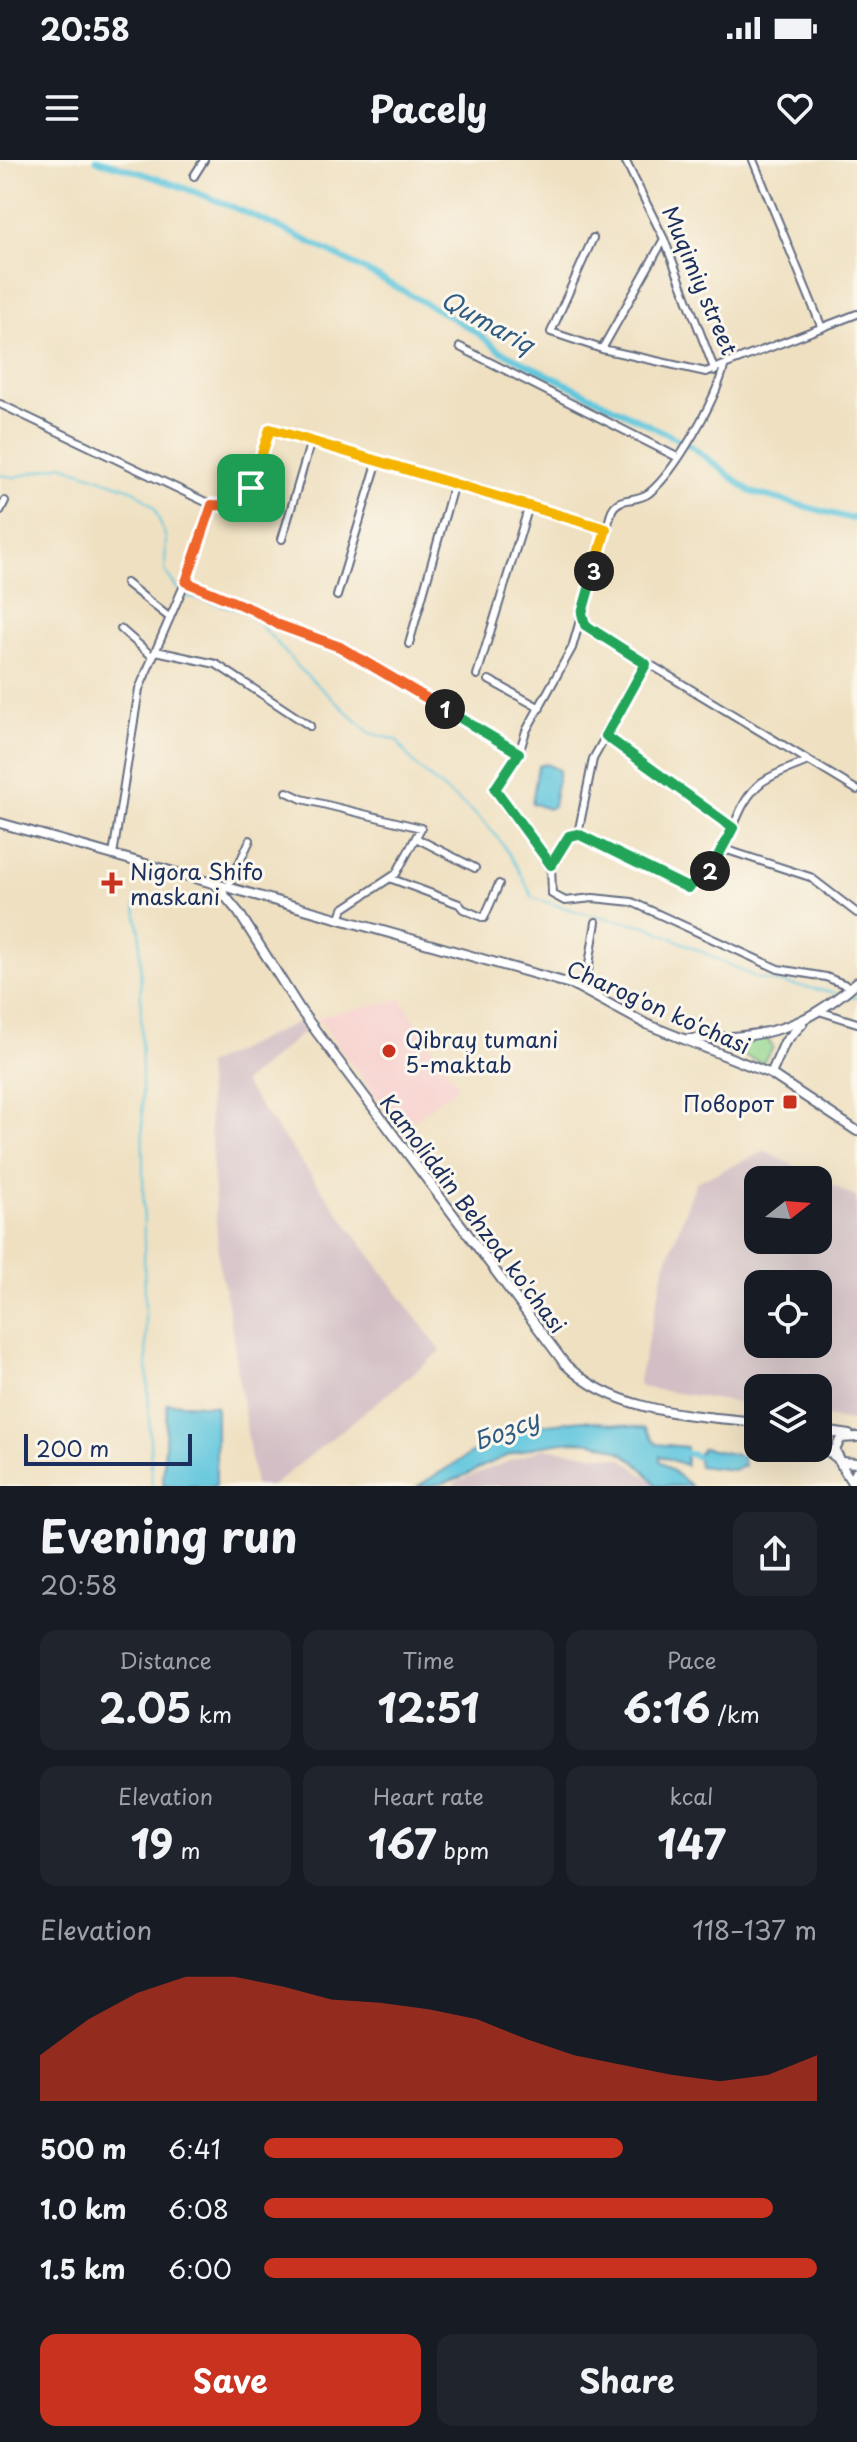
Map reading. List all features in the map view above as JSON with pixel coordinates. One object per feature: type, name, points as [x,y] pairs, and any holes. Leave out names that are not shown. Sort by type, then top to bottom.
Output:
[{"type":"main road","name":"Charog'on ko'chasi","points":[[0,823],[585,989],[646,1024],[771,1074],[857,1131]]},
{"type":"main road","name":"Kamoliddin Behzod ko'chasi","points":[[215,884],[239,913],[301,1011],[565,1364],[582,1380],[637,1405],[744,1420]]},
{"type":"main road","points":[[239,913],[244,892]]},
{"type":"main road","points":[[771,1074],[785,1042],[806,1021],[851,987]]},
{"type":"main road","points":[[683,1039],[764,1033],[806,1021]]},
{"type":"main road","points":[[832,1432],[855,1435]]},
{"type":"main road","points":[[853,1484],[837,1458],[838,1441],[855,1435]]},
{"type":"main road","points":[[832,1454],[845,1465],[857,1463]]},
{"type":"main road","points":[[853,1484],[857,1471]]},
{"type":"street","points":[[194,176],[204,160]]},
{"type":"street","name":"Muqimiy street","points":[[625,160],[664,239],[715,371],[857,314]]},
{"type":"street","points":[[753,160],[822,328]]},
{"type":"street","points":[[593,238],[551,332],[655,362],[715,371]]},
{"type":"street","points":[[602,349],[664,239]]},
{"type":"street","points":[[460,347],[677,457]]},
{"type":"street","points":[[551,865],[495,789],[519,753],[572,648],[615,504],[646,495],[685,449],[724,367]]},
{"type":"street","points":[[0,404],[212,505],[231,506],[244,498],[251,488],[270,429],[606,529]]},
{"type":"street","points":[[282,539],[311,441]]},
{"type":"street","points":[[337,596],[378,460]]},
{"type":"street","points":[[409,644],[454,483]]},
{"type":"street","points":[[0,511],[5,501]]},
{"type":"street","points":[[113,855],[139,689],[175,609],[212,505]]},
{"type":"street","points":[[477,675],[529,506]]},
{"type":"street","points":[[126,583],[170,618]]},
{"type":"street","points":[[185,583],[253,610],[279,625],[340,647],[519,753]]},
{"type":"street","points":[[582,613],[585,625],[857,790]]},
{"type":"street","points":[[121,629],[154,654],[216,664],[310,726]]},
{"type":"street","points":[[578,834],[593,759],[646,664]]},
{"type":"street","points":[[489,680],[540,708]]},
{"type":"street","points":[[606,736],[733,828]]},
{"type":"street","points":[[808,761],[762,782],[748,798],[708,875],[688,888],[578,834],[569,836],[551,865],[552,894],[565,901],[593,898],[632,902],[778,969],[826,977],[851,987]]},
{"type":"street","points":[[287,792],[336,808],[419,825],[418,839],[392,879],[343,909],[340,917]]},
{"type":"street","points":[[418,839],[475,868]]},
{"type":"street","points":[[228,887],[250,840]]},
{"type":"street","points":[[724,849],[810,877],[857,913]]},
{"type":"street","points":[[392,879],[459,904],[463,909],[484,918],[499,884]]},
{"type":"street","points":[[585,989],[596,922]]},
{"type":"street","points":[[819,1011],[857,1023]]},
{"type":"shaded area","name":"Qibray tumani 5-maktab","points":[[401,999],[458,1086],[401,1130],[317,1017]]},
{"type":"shaded area","points":[[298,1022],[305,1031],[243,1083],[441,1351],[272,1486],[255,1486],[227,1299],[219,1266],[206,1065]]},
{"type":"shaded area","points":[[766,1151],[795,1166],[744,1166],[744,1254],[832,1254],[832,1185],[857,1198],[857,1422],[832,1418],[832,1374],[744,1374],[744,1404],[640,1387],[639,1379],[665,1266],[696,1182]]},
{"type":"shaded area","points":[[544,1448],[621,1458],[658,1486],[452,1486],[459,1480]]},
{"type":"green space","points":[[767,1038],[773,1048],[762,1063],[713,1043]]},
{"type":"water","points":[[546,764],[559,770],[553,806],[548,809],[532,803],[538,766]]},
{"type":"water","points":[[167,1403],[216,1406],[216,1486],[163,1486]]},
{"type":"water","name":"Бозсу","points":[[583,1420],[645,1428],[656,1444],[686,1447],[686,1465],[660,1456],[659,1460],[691,1486],[657,1486],[627,1456],[611,1447],[575,1441],[536,1447],[445,1483],[418,1486],[513,1428]]},
{"type":"water","points":[[703,1448],[742,1456],[744,1466],[733,1470],[699,1466],[697,1456]]},
{"type":"waterway","name":"Qumariq","points":[[96,160],[196,192],[338,256],[476,332],[499,350],[691,446],[751,492],[852,519],[857,515]]},
{"type":"waterway","points":[[0,475],[15,477],[62,465],[134,490],[154,507],[166,538],[165,571],[178,590]]},
{"type":"waterway","points":[[182,595],[249,612],[301,670],[370,733],[397,740],[423,772],[486,824],[509,854],[533,898],[582,913],[647,926],[759,979],[837,993]]},
{"type":"waterway","points":[[135,905],[140,932],[145,1317],[152,1486]]},
{"type":"waterway","points":[[847,996],[857,998]]},
{"type":"waterway","points":[[681,1452],[697,1456]]},
{"type":"place","name":"Nigora Shifo maskani","points":[[112,883]]},
{"type":"place","name":"Qibray tumani 5-maktab","points":[[389,1051]]},
{"type":"place","name":"Поворот","points":[[790,1102]]},
{"type":"route","points":[[270,429],[606,529],[582,613],[585,625],[646,664],[606,736],[733,828],[708,875],[688,888],[578,834],[569,836],[551,865],[495,789],[519,753],[340,647],[267,620],[253,610],[186,582],[212,505],[231,506],[244,498],[251,488],[270,429]]}]
